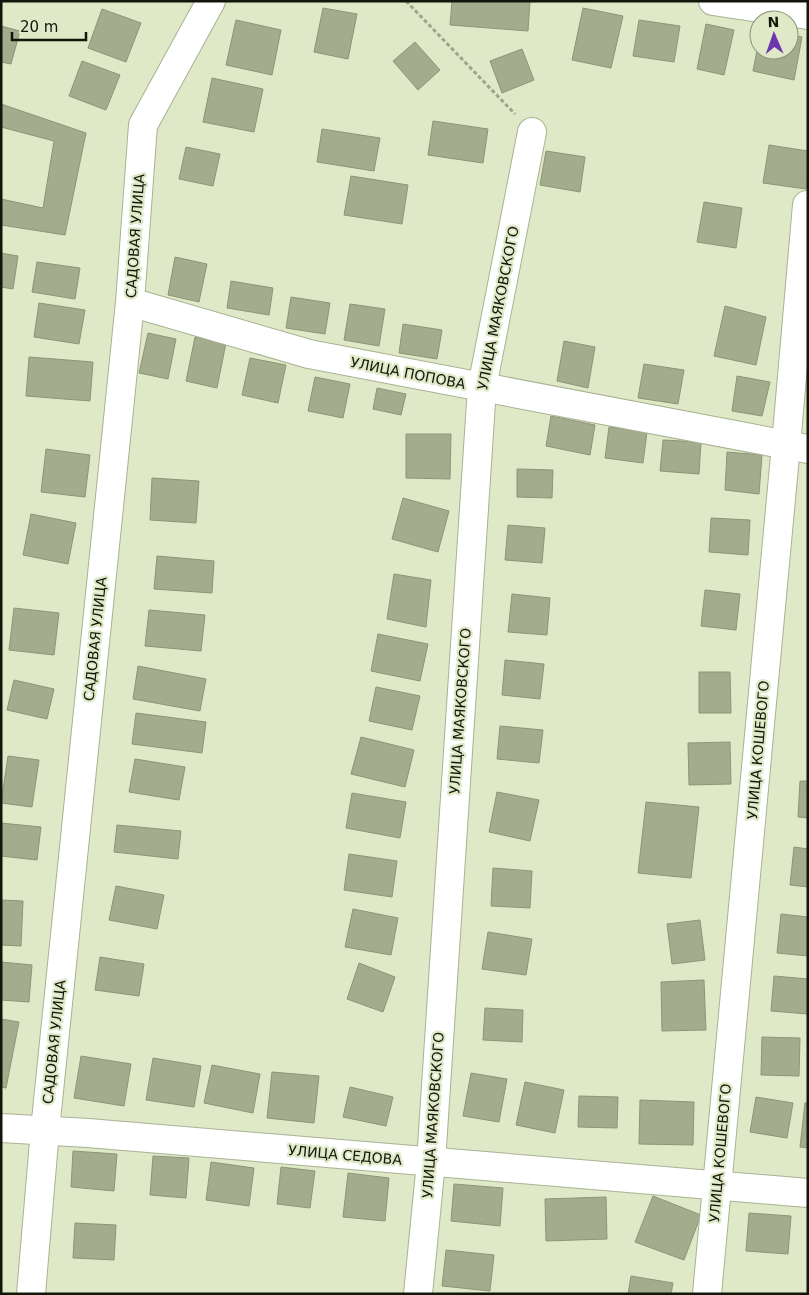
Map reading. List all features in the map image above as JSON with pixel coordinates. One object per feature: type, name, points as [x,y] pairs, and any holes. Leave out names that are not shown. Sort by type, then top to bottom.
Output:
[{"type":"street","name":"САДОВАЯ УЛИЦА","points":[[30,1294],[45,1130],[130,302],[143,125],[211,1]]},
{"type":"street","points":[[713,1],[808,16]]},
{"type":"street","name":"УЛИЦА МАЯКОВСКОГО","points":[[418,1294],[431,1162],[482,387],[532,132]]},
{"type":"street","name":"УЛИЦА КОШЕВОГО","points":[[707,1294],[797,447],[807,205]]},
{"type":"street","name":"УЛИЦА ПОПОВА","points":[[130,302],[309,354],[797,447]]},
{"type":"street","name":"УЛИЦА СЕДОВА","points":[[1,1128],[45,1130],[808,1193]]},
{"type":"path","points":[[406,1],[532,132]]},
{"type":"building","points":[[452,1],[530,1],[528,31],[450,25]]},
{"type":"building","points":[[323,8],[357,14],[348,59],[314,52]]},
{"type":"building","points":[[583,8],[623,16],[611,68],[572,60]]},
{"type":"building","points":[[102,9],[141,23],[126,62],[88,48]]},
{"type":"building","points":[[236,20],[281,30],[272,75],[226,65]]},
{"type":"building","points":[[639,20],[680,26],[674,62],[633,56]]},
{"type":"building","points":[[706,24],[734,30],[724,75],[697,69]]},
{"type":"building","points":[[1,26],[20,31],[11,64],[1,62]]},
{"type":"building","points":[[799,36],[802,37],[799,53]]},
{"type":"building","points":[[415,42],[440,70],[418,90],[393,61]]},
{"type":"building","points":[[522,49],[534,80],[502,93],[490,61]]},
{"type":"building","points":[[755,60],[798,60],[794,80],[753,71]]},
{"type":"building","points":[[82,61],[120,75],[106,110],[69,96]]},
{"type":"building","points":[[212,78],[263,89],[254,132],[203,122]]},
{"type":"building","points":[[1,104],[86,133],[65,235],[1,225],[1,199],[43,208],[54,141],[1,127]]},
{"type":"building","points":[[433,121],[488,129],[483,163],[428,155]]},
{"type":"building","points":[[322,129],[380,138],[374,171],[317,162]]},
{"type":"building","points":[[769,145],[808,151],[808,180],[806,189],[763,183]]},
{"type":"building","points":[[186,147],[220,154],[213,186],[179,179]]},
{"type":"building","points":[[546,151],[585,157],[580,192],[540,185]]},
{"type":"building","points":[[351,176],[408,185],[402,224],[344,215]]},
{"type":"building","points":[[704,202],[742,208],[736,248],[697,242]]},
{"type":"building","points":[[1,253],[18,256],[13,289],[1,287]]},
{"type":"building","points":[[175,257],[207,264],[199,302],[168,295]]},
{"type":"building","points":[[37,262],[80,268],[75,299],[32,292]]},
{"type":"building","points":[[231,281],[273,288],[269,315],[227,308]]},
{"type":"building","points":[[291,297],[330,303],[325,334],[286,328]]},
{"type":"building","points":[[39,303],[85,310],[79,344],[34,337]]},
{"type":"building","points":[[350,304],[385,309],[379,346],[344,340]]},
{"type":"building","points":[[725,306],[766,317],[756,365],[714,356]]},
{"type":"building","points":[[403,324],[442,330],[437,359],[399,353]]},
{"type":"building","points":[[148,333],[176,339],[168,379],[139,373]]},
{"type":"building","points":[[195,337],[226,343],[217,388],[186,381]]},
{"type":"building","points":[[564,341],[595,347],[588,388],[557,381]]},
{"type":"building","points":[[29,357],[93,362],[90,401],[26,396]]},
{"type":"building","points":[[250,358],[286,365],[278,403],[242,395]]},
{"type":"building","points":[[644,364],[684,370],[678,404],[638,398]]},
{"type":"building","points":[[737,376],[770,382],[762,416],[732,411]]},
{"type":"building","points":[[315,377],[350,384],[343,418],[308,411]]},
{"type":"building","points":[[377,388],[406,394],[401,415],[373,409]]},
{"type":"building","points":[[551,416],[595,425],[590,455],[546,446]]},
{"type":"building","points":[[609,427],[647,432],[643,463],[605,458]]},
{"type":"building","points":[[406,434],[451,434],[450,479],[406,478]]},
{"type":"building","points":[[663,440],[701,442],[699,474],[660,471]]},
{"type":"building","points":[[46,449],[90,455],[85,497],[41,492]]},
{"type":"building","points":[[727,452],[762,455],[759,494],[725,490]]},
{"type":"building","points":[[517,469],[553,470],[552,498],[517,497]]},
{"type":"building","points":[[152,478],[199,481],[196,523],[150,520]]},
{"type":"building","points":[[403,498],[449,511],[438,552],[392,539]]},
{"type":"building","points":[[31,514],[76,523],[68,564],[23,555]]},
{"type":"building","points":[[711,518],[750,520],[748,555],[709,552]]},
{"type":"building","points":[[508,525],[545,528],[542,563],[505,560]]},
{"type":"building","points":[[157,556],[214,561],[212,593],[154,589]]},
{"type":"building","points":[[394,574],[431,580],[426,627],[387,619]]},
{"type":"building","points":[[705,590],[740,594],[736,630],[701,626]]},
{"type":"building","points":[[512,594],[550,598],[547,635],[508,632]]},
{"type":"building","points":[[14,608],[59,613],[54,655],[9,650]]},
{"type":"building","points":[[149,610],[205,615],[201,651],[145,646]]},
{"type":"building","points":[[378,634],[428,644],[420,681],[371,671]]},
{"type":"building","points":[[505,660],[544,664],[540,699],[502,695]]},
{"type":"building","points":[[138,666],[206,679],[200,711],[133,699]]},
{"type":"building","points":[[699,672],[730,672],[731,713],[699,713]]},
{"type":"building","points":[[14,680],[54,689],[47,719],[7,710]]},
{"type":"building","points":[[376,687],[420,696],[412,730],[369,721]]},
{"type":"building","points":[[136,713],[206,722],[202,753],[132,744]]},
{"type":"building","points":[[500,726],[543,730],[539,763],[497,759]]},
{"type":"building","points":[[361,737],[414,750],[405,787],[351,774]]},
{"type":"building","points":[[730,742],[731,784],[689,785],[688,743]]},
{"type":"building","points":[[8,756],[39,760],[32,807],[1,803]]},
{"type":"building","points":[[135,759],[185,767],[179,800],[129,792]]},
{"type":"building","points":[[800,781],[808,781],[808,818],[798,817]]},
{"type":"building","points":[[497,792],[539,800],[530,841],[489,832]]},
{"type":"building","points":[[352,793],[406,802],[400,838],[346,828]]},
{"type":"building","points":[[646,802],[699,807],[691,878],[638,873]]},
{"type":"building","points":[[1,823],[41,827],[37,860],[1,856]]},
{"type":"building","points":[[117,825],[181,831],[178,859],[114,852]]},
{"type":"building","points":[[794,847],[808,849],[808,887],[790,885]]},
{"type":"building","points":[[349,854],[397,861],[392,897],[344,890]]},
{"type":"building","points":[[493,868],[532,871],[530,908],[491,906]]},
{"type":"building","points":[[116,886],[164,895],[157,929],[109,920]]},
{"type":"building","points":[[1,900],[23,901],[21,946],[1,945]]},
{"type":"building","points":[[353,909],[398,918],[391,955],[345,947]]},
{"type":"building","points":[[781,914],[808,917],[808,956],[777,953]]},
{"type":"building","points":[[700,920],[705,960],[672,964],[667,924]]},
{"type":"building","points":[[488,932],[532,939],[526,975],[482,969]]},
{"type":"building","points":[[100,957],[144,964],[139,996],[95,990]]},
{"type":"building","points":[[1,962],[32,965],[29,1002],[1,1000]]},
{"type":"building","points":[[359,963],[395,977],[383,1012],[347,999]]},
{"type":"building","points":[[774,976],[808,979],[808,1014],[771,1011]]},
{"type":"building","points":[[704,980],[706,1030],[662,1031],[661,982]]},
{"type":"building","points":[[485,1008],[523,1010],[522,1042],[483,1040]]},
{"type":"building","points":[[1,1019],[19,1022],[6,1088],[1,1087]]},
{"type":"building","points":[[762,1037],[800,1038],[799,1076],[761,1075]]},
{"type":"building","points":[[81,1056],[131,1064],[124,1106],[74,1098]]},
{"type":"building","points":[[153,1058],[201,1066],[194,1107],[146,1100]]},
{"type":"building","points":[[212,1065],[260,1074],[253,1113],[204,1103]]},
{"type":"building","points":[[272,1072],[319,1076],[314,1123],[267,1118]]},
{"type":"building","points":[[471,1073],[507,1079],[499,1122],[463,1116]]},
{"type":"building","points":[[525,1082],[564,1090],[555,1133],[516,1125]]},
{"type":"building","points":[[350,1087],[393,1097],[386,1126],[343,1117]]},
{"type":"building","points":[[579,1096],[618,1097],[617,1128],[578,1127]]},
{"type":"building","points":[[756,1097],[793,1103],[787,1138],[750,1132]]},
{"type":"building","points":[[640,1100],[694,1102],[693,1145],[639,1144]]},
{"type":"building","points":[[805,1103],[808,1103],[808,1148],[800,1147]]},
{"type":"building","points":[[73,1151],[117,1154],[114,1191],[71,1187]]},
{"type":"building","points":[[153,1156],[189,1158],[186,1198],[150,1195]]},
{"type":"building","points":[[211,1162],[254,1168],[249,1206],[206,1200]]},
{"type":"building","points":[[281,1167],[315,1171],[310,1208],[277,1204]]},
{"type":"building","points":[[348,1173],[389,1178],[385,1221],[343,1217]]},
{"type":"building","points":[[454,1184],[503,1188],[500,1226],[451,1221]]},
{"type":"building","points":[[653,1196],[701,1215],[684,1260],[635,1242]]},
{"type":"building","points":[[606,1197],[607,1239],[546,1241],[545,1199]]},
{"type":"building","points":[[749,1213],[791,1216],[788,1254],[746,1251]]},
{"type":"building","points":[[75,1223],[116,1225],[114,1260],[73,1258]]},
{"type":"building","points":[[446,1250],[494,1255],[490,1291],[442,1286]]},
{"type":"building","points":[[631,1276],[673,1283],[671,1294],[628,1294]]}]
